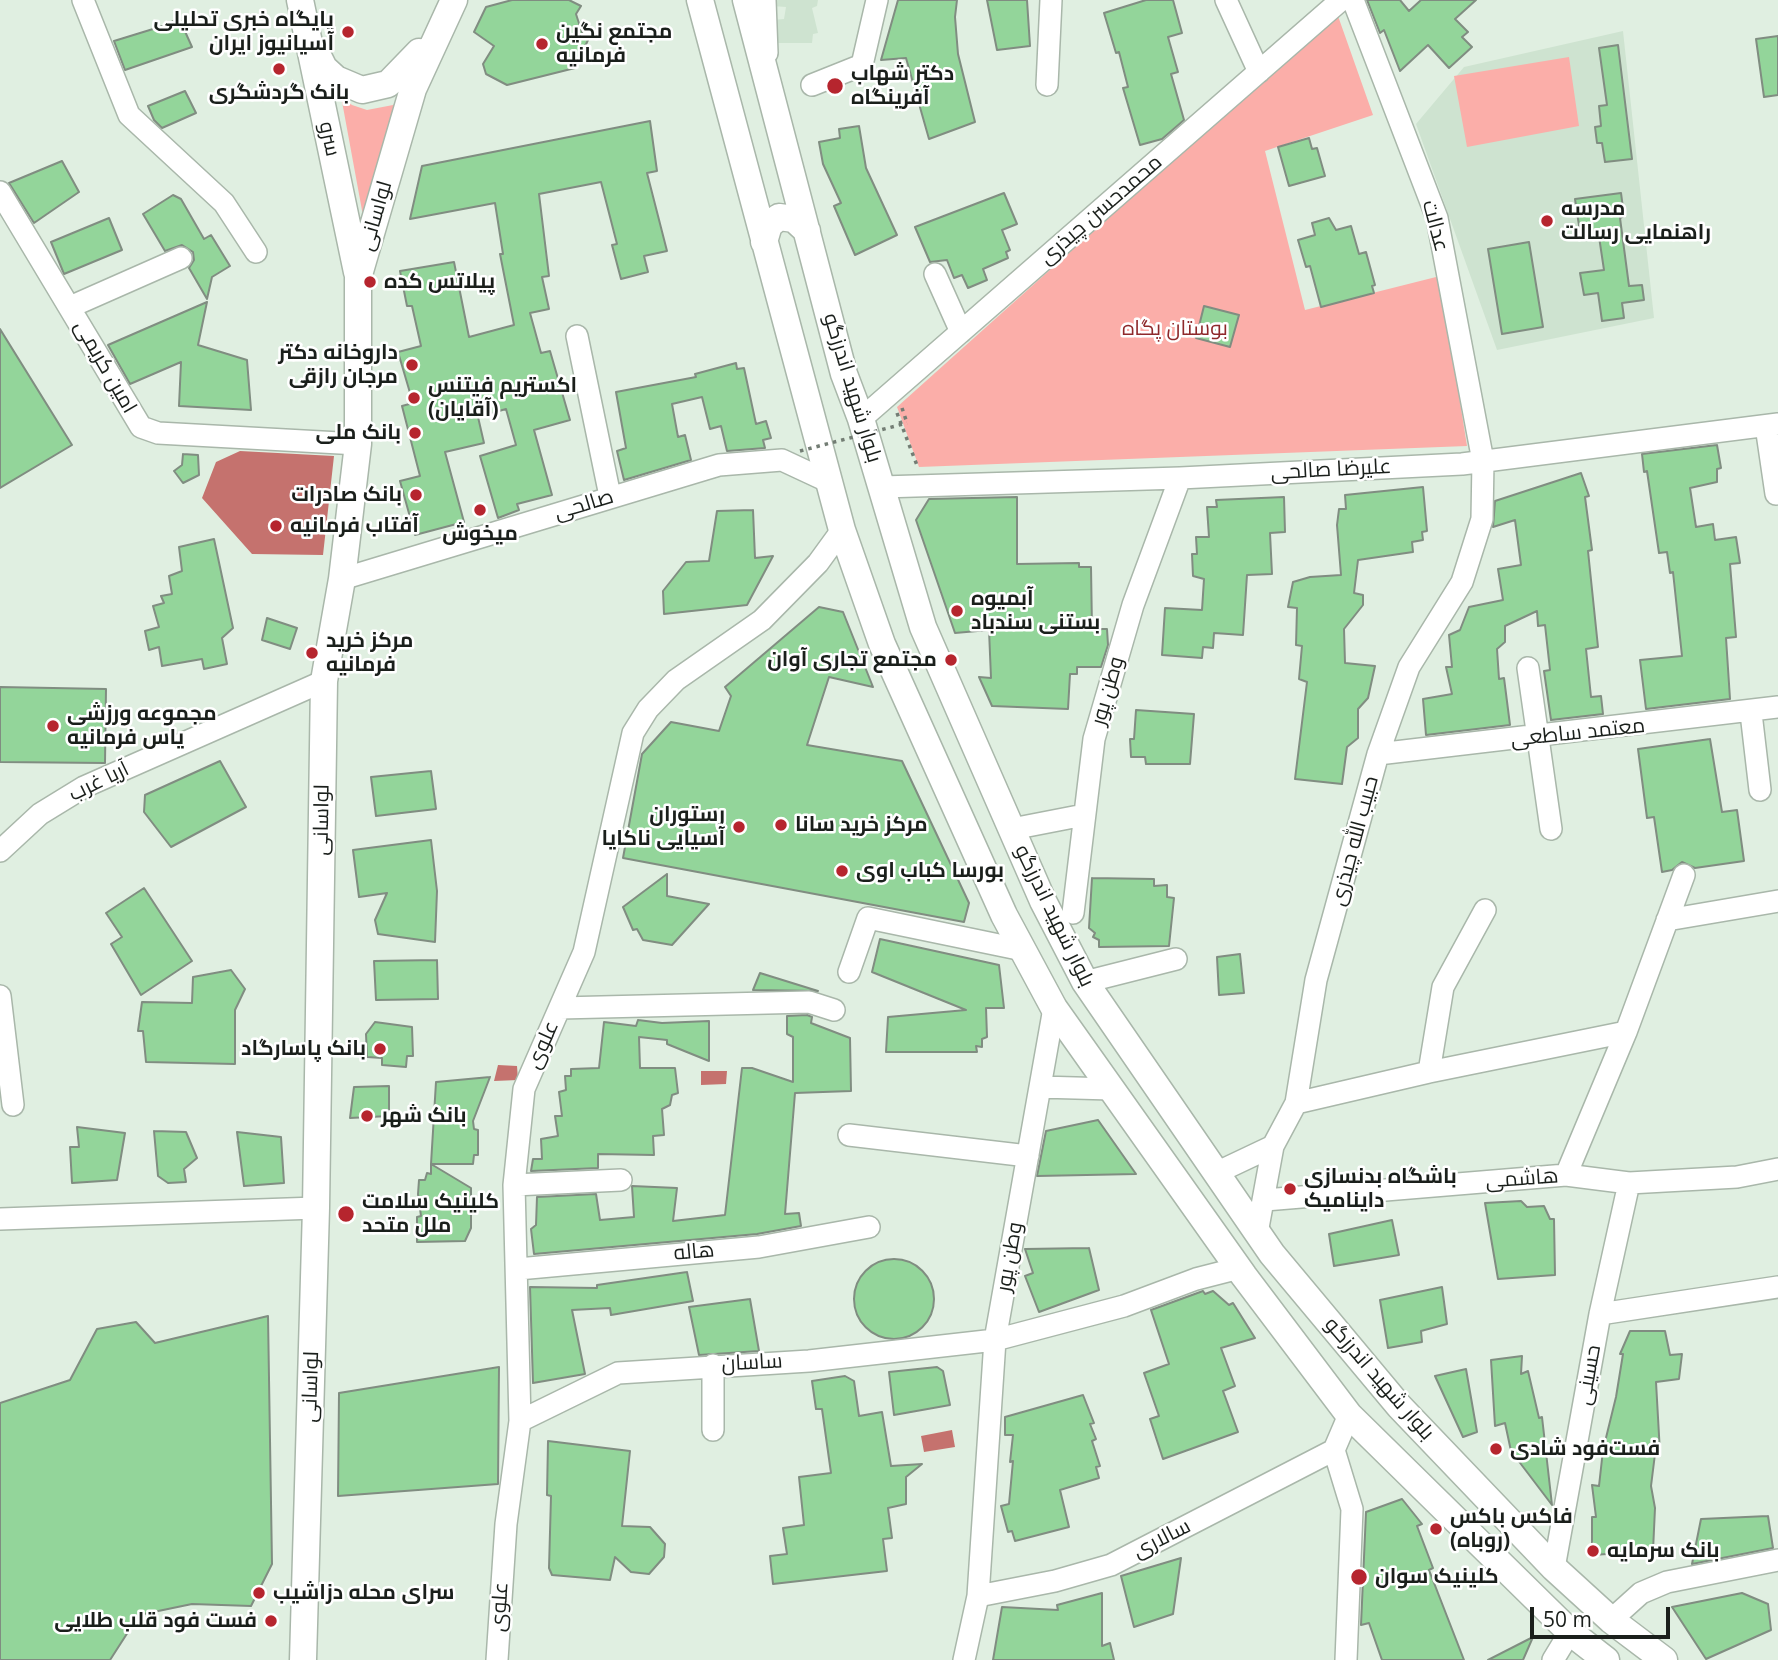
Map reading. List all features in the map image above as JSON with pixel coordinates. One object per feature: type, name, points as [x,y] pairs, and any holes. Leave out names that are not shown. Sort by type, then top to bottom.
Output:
[{"type":"main road","points":[[302,11],[317,56],[336,79],[362,90],[388,84],[410,64],[453,0]]},
{"type":"main road","name":"لواسانی","points":[[303,1660],[316,1208],[324,681],[342,579],[358,444],[358,278],[412,89],[453,0]]},
{"type":"main road","name":"بلوار شهید اندرزگو","points":[[700,0],[827,481],[882,644],[1023,950],[1054,1008],[1239,1268],[1358,1425],[1570,1632],[1606,1660]]},
{"type":"main road","name":"بلوار شهید اندرزگو","points":[[746,0],[844,374],[861,419],[923,626],[1043,901],[1085,982],[1257,1233],[1399,1405],[1554,1568],[1611,1620],[1664,1660]]},
{"type":"main road","name":"سرو","points":[[302,11],[358,278]]},
{"type":"main road","points":[[764,243],[769,225],[779,217],[794,219],[807,231]]},
{"type":"main road","points":[[1358,1425],[1385,1433],[1398,1421],[1399,1405]]},
{"type":"street","points":[[83,0],[129,115],[224,203],[256,252]]},
{"type":"street","points":[[765,0],[767,80]]},
{"type":"street","points":[[812,85],[862,65],[877,0]]},
{"type":"street","points":[[1047,85],[1051,0]]},
{"type":"street","points":[[1226,0],[1258,72]]},
{"type":"street","name":"محمدحسن چیذری","points":[[861,419],[1341,0]]},
{"type":"street","name":"عدالت","points":[[1353,0],[1437,218],[1483,461]]},
{"type":"street","name":"امین کریمی","points":[[0,192],[141,427],[158,433],[358,444]]},
{"type":"street","points":[[70,307],[181,258]]},
{"type":"street","points":[[935,274],[961,332]]},
{"type":"street","points":[[577,336],[610,496]]},
{"type":"street","points":[[1772,425],[1776,494]]},
{"type":"street","name":"علیرضا صالحی","points":[[882,487],[1180,478],[1483,461],[1772,425]]},
{"type":"street","name":"صالحی","points":[[342,579],[719,465],[782,460],[827,481]]},
{"type":"street","name":"حبیب الله چیذری","points":[[1257,1233],[1273,1146],[1296,1103],[1317,981],[1378,754],[1409,667],[1462,582],[1482,519],[1483,461]]},
{"type":"street","name":"وطن پور","points":[[1073,913],[1094,739],[1133,605],[1180,478]]},
{"type":"street","name":"علوی","points":[[497,1660],[506,1524],[520,1421],[514,1185],[524,1089],[584,952],[633,733],[648,709],[676,680],[762,620],[818,563],[842,530]]},
{"type":"street","points":[[1528,668],[1551,829]]},
{"type":"street","name":"آریا غرب","points":[[0,851],[40,814],[84,787],[324,681]]},
{"type":"street","name":"معتمد ساطعی","points":[[1378,754],[1751,713],[1778,707]]},
{"type":"street","points":[[1751,713],[1760,790]]},
{"type":"street","points":[[1012,830],[1084,815]]},
{"type":"street","points":[[1566,1175],[1626,1032],[1684,875]]},
{"type":"street","points":[[1667,920],[1778,901]]},
{"type":"street","points":[[1429,1072],[1443,987],[1485,910]]},
{"type":"street","points":[[849,972],[868,918],[1023,950]]},
{"type":"street","points":[[1085,982],[1177,959]]},
{"type":"street","points":[[0,996],[13,1105]]},
{"type":"street","points":[[560,1008],[809,1002],[834,1010]]},
{"type":"street","name":"وطن پور","points":[[964,1660],[978,1596],[995,1340],[1054,1008]]},
{"type":"street","points":[[1296,1103],[1429,1072],[1626,1032]]},
{"type":"street","points":[[1040,1087],[1111,1089]]},
{"type":"street","points":[[849,1135],[1028,1156]]},
{"type":"street","points":[[1216,1173],[1273,1146]]},
{"type":"street","name":"هاشمی","points":[[1265,1199],[1566,1175],[1629,1183],[1737,1177],[1778,1169]]},
{"type":"street","points":[[514,1185],[621,1180]]},
{"type":"street","name":"حسینی","points":[[1554,1568],[1600,1314],[1629,1183]]},
{"type":"street","points":[[0,1219],[316,1208]]},
{"type":"street","name":"هاله","points":[[518,1269],[759,1247],[869,1227]]},
{"type":"street","name":"ساسان","points":[[520,1421],[618,1373],[809,1361],[995,1340],[1124,1306],[1196,1279],[1239,1268]]},
{"type":"street","points":[[1600,1314],[1778,1287]]},
{"type":"street","points":[[713,1365],[713,1430]]},
{"type":"street","points":[[1346,1660],[1352,1509],[1334,1450],[1358,1425]]},
{"type":"street","name":"سالاری","points":[[978,1596],[1055,1581],[1111,1565],[1334,1450]]},
{"type":"street","points":[[1611,1620],[1641,1593],[1667,1582],[1778,1560]]},
{"type":"street","points":[[1553,1660],[1570,1632]]},
{"type":"path","points":[[896,410],[925,486]]},
{"type":"path","points":[[800,451],[907,423]]},
{"type":"shaded area","points":[[772,0],[818,0],[817,6],[812,8],[818,33],[813,34],[812,43],[773,43],[773,20],[784,19],[786,7],[772,6]]},
{"type":"shaded area","name":"مدرسه راهنمایی رسالت","points":[[1623,31],[1654,318],[1497,350],[1416,124],[1464,67]]},
{"type":"shaded area","name":"آفتاب فرمانیه","points":[[240,451],[334,456],[323,555],[252,554],[202,498],[216,462]]},
{"type":"shaded area","points":[[498,1065],[517,1066],[518,1080],[494,1081]]},
{"type":"shaded area","points":[[701,1071],[727,1071],[726,1084],[701,1085]]},
{"type":"shaded area","points":[[952,1430],[955,1447],[924,1452],[921,1436]]},
{"type":"green space","name":"بوستان پگاه","points":[[1338,16],[1373,115],[1265,151],[1305,310],[1440,276],[1467,446],[919,467],[897,407],[1235,104]]},
{"type":"green space","points":[[1569,57],[1579,126],[1467,147],[1454,76]]},
{"type":"green space","points":[[341,96],[352,105],[367,110],[393,105],[405,96],[368,243]]},
{"type":"building","name":"مجتمع نگین فرمانیه","points":[[512,0],[569,0],[581,6],[576,14],[583,36],[588,40],[575,68],[507,85],[486,74],[483,64],[494,46],[474,32],[486,7]]},
{"type":"building","points":[[898,0],[957,0],[955,17],[958,54],[975,122],[929,139],[906,58],[881,60]]},
{"type":"building","points":[[987,0],[1027,0],[1030,46],[997,50]]},
{"type":"building","points":[[1146,0],[1173,0],[1182,33],[1168,37],[1178,72],[1171,74],[1184,120],[1162,139],[1140,145],[1123,88],[1128,87],[1119,52],[1116,53],[1104,13]]},
{"type":"building","points":[[1367,0],[1400,0],[1409,11],[1421,0],[1476,0],[1455,19],[1468,32],[1462,37],[1472,47],[1449,68],[1428,45],[1400,71],[1384,30],[1380,33]]},
{"type":"building","points":[[179,18],[192,47],[125,70],[114,41],[166,25]]},
{"type":"building","points":[[1778,36],[1778,95],[1764,97],[1756,39]]},
{"type":"building","points":[[1618,45],[1632,159],[1605,162],[1602,143],[1597,143],[1595,127],[1601,126],[1599,106],[1607,105],[1599,48]]},
{"type":"building","points":[[185,91],[196,113],[162,128],[154,120],[148,106]]},
{"type":"building","points":[[650,121],[657,171],[647,173],[667,251],[644,256],[648,272],[621,279],[612,245],[617,244],[601,182],[539,194],[549,276],[542,277],[549,309],[530,313],[541,353],[550,351],[570,420],[534,430],[552,495],[517,504],[519,510],[498,518],[480,456],[516,445],[506,409],[478,417],[484,443],[445,452],[464,522],[415,535],[400,481],[420,476],[402,406],[413,403],[398,352],[421,346],[412,306],[407,306],[400,271],[454,262],[469,337],[514,325],[500,254],[503,254],[495,203],[410,219],[422,166]]},
{"type":"building","points":[[859,126],[866,168],[897,235],[855,255],[834,206],[841,203],[823,164],[819,142],[840,138],[839,129]]},
{"type":"building","points":[[1309,138],[1312,149],[1317,148],[1325,176],[1289,186],[1278,147]]},
{"type":"building","points":[[62,161],[79,192],[34,223],[9,183]]},
{"type":"building","points":[[1004,193],[1017,224],[1002,230],[1010,250],[1006,252],[1008,258],[983,269],[987,280],[968,288],[962,275],[954,278],[947,260],[930,262],[915,227]]},
{"type":"building","points":[[1621,193],[1624,216],[1620,218],[1629,286],[1642,285],[1644,300],[1622,303],[1624,318],[1602,321],[1598,293],[1584,295],[1580,273],[1604,270],[1598,230],[1580,232],[1575,199]]},
{"type":"building","points":[[173,195],[181,199],[204,239],[211,235],[230,266],[212,277],[207,299],[189,268],[194,260],[193,252],[182,245],[165,251],[143,214]]},
{"type":"building","points":[[109,218],[122,250],[64,274],[51,242]]},
{"type":"building","points":[[1329,218],[1336,230],[1351,226],[1359,254],[1366,252],[1375,285],[1372,286],[1374,293],[1321,307],[1310,266],[1306,267],[1298,240],[1315,235],[1312,223]]},
{"type":"building","points":[[1529,242],[1543,327],[1502,334],[1488,249]]},
{"type":"building","points":[[207,302],[198,345],[247,360],[251,410],[179,406],[181,362],[130,384],[108,345]]},
{"type":"building","points":[[1204,306],[1239,315],[1230,347],[1196,338]]},
{"type":"building","points":[[0,329],[72,445],[0,488]]},
{"type":"building","points":[[736,363],[737,369],[744,368],[756,424],[766,421],[771,438],[763,440],[765,448],[727,451],[721,426],[710,429],[702,397],[672,404],[678,437],[685,435],[691,460],[624,480],[617,451],[626,448],[616,392],[696,377],[695,374]]},
{"type":"building","points":[[1717,445],[1721,468],[1717,469],[1717,482],[1690,488],[1696,527],[1713,524],[1715,540],[1736,537],[1740,563],[1730,564],[1736,637],[1726,638],[1730,699],[1646,709],[1640,660],[1682,656],[1673,572],[1670,573],[1667,552],[1659,553],[1642,454]]},
{"type":"building","points":[[183,454],[198,455],[199,475],[183,483],[174,471],[182,465]]},
{"type":"building","points":[[1581,473],[1589,496],[1585,497],[1592,550],[1588,551],[1598,647],[1586,649],[1591,697],[1601,696],[1603,714],[1551,720],[1544,671],[1550,670],[1545,625],[1538,626],[1537,611],[1505,626],[1505,642],[1497,649],[1499,679],[1504,678],[1510,725],[1426,735],[1423,699],[1452,694],[1446,667],[1452,667],[1449,635],[1460,630],[1469,607],[1503,600],[1498,569],[1521,565],[1515,520],[1493,527],[1495,501]]},
{"type":"building","points":[[1423,487],[1427,531],[1422,532],[1423,540],[1412,542],[1413,552],[1358,560],[1354,593],[1363,595],[1363,605],[1344,629],[1345,663],[1375,666],[1368,698],[1358,709],[1358,738],[1347,747],[1342,784],[1295,779],[1307,682],[1299,679],[1302,646],[1296,645],[1297,608],[1288,607],[1293,582],[1310,577],[1341,575],[1337,525],[1339,509],[1346,509],[1345,495]]},
{"type":"building","points":[[1017,497],[1017,564],[1079,563],[1079,567],[1091,567],[1092,629],[1107,629],[1108,645],[1101,667],[1077,667],[1077,674],[1070,674],[1068,709],[992,706],[979,677],[991,678],[989,630],[955,633],[916,520],[929,499]]},
{"type":"building","points":[[1284,497],[1285,532],[1270,533],[1272,574],[1247,575],[1243,635],[1214,633],[1213,648],[1203,647],[1202,658],[1162,655],[1165,608],[1202,610],[1204,579],[1193,576],[1192,554],[1197,554],[1196,537],[1209,537],[1207,507],[1217,507],[1216,500]]},
{"type":"building","points":[[753,510],[755,558],[773,556],[747,605],[664,614],[663,591],[686,562],[709,561],[717,511]]},
{"type":"building","points":[[214,539],[233,628],[222,638],[227,664],[204,669],[202,659],[162,666],[159,647],[149,650],[145,631],[159,627],[153,606],[164,603],[161,596],[172,594],[169,576],[182,571],[179,547]]},
{"type":"building","name":"مرکز خرید سانا","points":[[819,607],[843,612],[873,687],[829,677],[807,745],[902,761],[969,903],[964,922],[623,858],[642,754],[671,722],[719,731],[731,696],[725,687]]},
{"type":"building","points":[[267,618],[297,628],[290,649],[262,640]]},
{"type":"building","name":"مجموعه ورزشی یاس فرمانیه","points":[[0,687],[106,689],[105,763],[0,762]]},
{"type":"building","points":[[1136,710],[1194,714],[1190,764],[1146,764],[1145,757],[1131,757],[1130,739],[1134,739]]},
{"type":"building","points":[[1710,739],[1722,812],[1737,810],[1744,861],[1695,868],[1682,862],[1672,870],[1662,872],[1654,817],[1647,818],[1638,749]]},
{"type":"building","points":[[220,761],[246,807],[171,847],[144,812],[145,795]]},
{"type":"building","points":[[431,771],[436,809],[376,816],[371,777]]},
{"type":"building","points":[[431,840],[437,891],[435,942],[378,934],[375,920],[387,893],[359,897],[353,850]]},
{"type":"building","points":[[667,874],[667,896],[709,904],[672,945],[643,940],[637,929],[633,930],[623,907]]},
{"type":"building","points":[[1092,878],[1154,879],[1154,886],[1167,885],[1167,897],[1174,898],[1169,946],[1099,947],[1099,940],[1093,937],[1095,933],[1089,928]]},
{"type":"building","points":[[144,888],[192,961],[141,995],[111,944],[122,937],[106,913]]},
{"type":"building","points":[[880,939],[999,965],[1004,1008],[986,1008],[987,1037],[982,1039],[982,1047],[976,1046],[977,1052],[886,1052],[888,1017],[966,1010],[872,972]]},
{"type":"building","points":[[1240,954],[1244,993],[1219,995],[1217,957]]},
{"type":"building","points":[[437,960],[438,999],[376,1000],[374,961]]},
{"type":"building","points":[[231,970],[245,989],[235,1010],[235,1064],[146,1062],[143,1031],[138,1031],[142,1002],[192,1003],[193,977]]},
{"type":"building","points":[[760,973],[818,991],[753,990]]},
{"type":"building","points":[[787,1016],[812,1017],[811,1023],[850,1038],[851,1091],[795,1093],[785,1214],[799,1213],[801,1226],[757,1234],[534,1254],[531,1229],[536,1225],[537,1197],[596,1194],[600,1220],[634,1217],[632,1186],[677,1188],[673,1221],[725,1215],[742,1068],[752,1068],[793,1082],[793,1037],[787,1034]]},
{"type":"building","points":[[638,1020],[662,1023],[709,1021],[709,1061],[667,1044],[667,1040],[639,1037],[640,1068],[675,1068],[678,1093],[672,1095],[670,1105],[662,1109],[664,1135],[653,1136],[654,1155],[598,1154],[598,1168],[531,1171],[533,1159],[542,1159],[541,1139],[558,1136],[555,1116],[562,1116],[559,1092],[566,1090],[565,1076],[571,1076],[571,1069],[599,1068],[604,1022],[636,1026]]},
{"type":"building","points":[[375,1022],[412,1027],[413,1056],[407,1056],[406,1067],[382,1065],[382,1058],[367,1057],[366,1034]]},
{"type":"building","points":[[490,1077],[473,1121],[474,1129],[478,1130],[478,1155],[474,1155],[473,1164],[431,1164],[436,1082]]},
{"type":"building","points":[[389,1086],[389,1116],[350,1118],[354,1087]]},
{"type":"building","points":[[1098,1120],[1136,1174],[1037,1176],[1046,1131]]},
{"type":"building","points":[[77,1127],[125,1133],[117,1180],[72,1183],[70,1147],[79,1147]]},
{"type":"building","points":[[154,1131],[186,1132],[197,1158],[184,1169],[186,1182],[168,1183],[158,1176]]},
{"type":"building","points":[[237,1132],[281,1137],[284,1183],[244,1186]]},
{"type":"building","points":[[431,1164],[471,1188],[471,1228],[465,1241],[417,1242],[417,1217],[421,1216],[419,1180],[425,1180],[427,1173],[431,1174]]},
{"type":"building","points":[[1521,1201],[1527,1207],[1544,1206],[1550,1219],[1554,1219],[1555,1275],[1498,1279],[1485,1203]]},
{"type":"building","points":[[1392,1220],[1399,1255],[1334,1266],[1329,1234]]},
{"type":"building","points":[[1089,1248],[1099,1290],[1039,1312],[1025,1276],[1033,1273],[1025,1249]]},
{"type":"building","points":[[894,1259],[909,1262],[922,1271],[931,1284],[934,1299],[931,1314],[922,1327],[909,1336],[894,1339],[879,1336],[866,1327],[857,1314],[854,1299],[857,1284],[866,1271],[879,1262]]},
{"type":"building","points":[[687,1272],[693,1301],[611,1315],[610,1308],[572,1310],[585,1374],[533,1383],[530,1287],[597,1288],[597,1285]]},
{"type":"building","points":[[1442,1287],[1447,1324],[1421,1331],[1422,1342],[1388,1348],[1380,1300]]},
{"type":"building","points":[[1203,1291],[1205,1294],[1213,1291],[1229,1305],[1233,1303],[1255,1338],[1221,1348],[1235,1386],[1223,1391],[1238,1432],[1163,1459],[1150,1419],[1159,1416],[1144,1373],[1169,1364],[1151,1310]]},
{"type":"building","points":[[750,1299],[759,1351],[699,1355],[689,1307]]},
{"type":"building","points":[[268,1316],[272,1564],[251,1606],[192,1604],[139,1615],[110,1660],[0,1660],[0,1403],[70,1380],[97,1329],[136,1322],[155,1343]]},
{"type":"building","points":[[1630,1331],[1665,1331],[1670,1355],[1682,1354],[1679,1379],[1656,1382],[1660,1453],[1655,1454],[1651,1486],[1655,1508],[1653,1551],[1592,1555],[1592,1517],[1596,1517],[1592,1485],[1599,1486],[1603,1450],[1623,1354],[1620,1354]]},
{"type":"building","points":[[1522,1356],[1521,1374],[1528,1371],[1539,1418],[1542,1417],[1552,1505],[1511,1451],[1505,1423],[1495,1426],[1491,1360]]},
{"type":"building","points":[[499,1367],[498,1484],[338,1496],[339,1393]]},
{"type":"building","points":[[937,1367],[943,1371],[950,1405],[894,1415],[889,1372]]},
{"type":"building","points":[[1466,1369],[1477,1432],[1463,1437],[1435,1376]]},
{"type":"building","points":[[845,1376],[854,1381],[859,1416],[882,1412],[891,1466],[922,1464],[906,1477],[906,1504],[888,1508],[892,1538],[883,1539],[887,1571],[773,1584],[770,1556],[787,1554],[783,1528],[804,1525],[799,1477],[831,1473],[822,1409],[816,1409],[812,1381]]},
{"type":"building","points":[[1083,1395],[1094,1423],[1090,1424],[1096,1439],[1092,1441],[1100,1466],[1096,1467],[1099,1478],[1060,1490],[1069,1527],[1015,1541],[1012,1531],[1008,1532],[1001,1506],[1009,1504],[1013,1461],[1010,1462],[1013,1435],[1005,1435],[1005,1417]]},
{"type":"building","points":[[548,1441],[630,1451],[622,1526],[650,1527],[665,1544],[664,1557],[649,1574],[631,1572],[615,1557],[610,1580],[552,1575],[549,1568],[551,1496],[547,1495]]},
{"type":"building","points":[[1402,1499],[1422,1524],[1417,1526],[1433,1568],[1429,1570],[1464,1660],[1382,1660],[1369,1623],[1361,1625],[1366,1512]]},
{"type":"building","points":[[1768,1516],[1773,1548],[1692,1564],[1701,1519]]},
{"type":"building","points":[[1181,1558],[1173,1614],[1134,1627],[1121,1576]]},
{"type":"building","points":[[1102,1593],[1102,1646],[1110,1643],[1114,1660],[993,1660],[1002,1607],[1058,1610],[1057,1605]]},
{"type":"building","points":[[1742,1593],[1768,1604],[1771,1630],[1706,1659],[1672,1607]]},
{"type":"building","points":[[1533,1637],[1523,1660],[1488,1660]]},
{"type":"place","name":"پایگاه خبری تحلیلی آسیانیوز ایران","points":[[348,32]]},
{"type":"place","name":"مجتمع نگین فرمانیه","points":[[542,44]]},
{"type":"place","name":"بانک گردشگری","points":[[279,69]]},
{"type":"place","name":"دکتر شهاب آفرینگاه","points":[[835,86]]},
{"type":"place","name":"مدرسه راهنمایی رسالت","points":[[1547,221]]},
{"type":"place","name":"پیلاتس کده","points":[[370,282]]},
{"type":"place","name":"داروخانه دکتر مرجان رازقی","points":[[412,365]]},
{"type":"place","name":"اکستریم فیتنس (آقایان)","points":[[414,398]]},
{"type":"place","name":"بانک ملی","points":[[415,433]]},
{"type":"place","name":"بانک صادرات","points":[[416,495]]},
{"type":"place","name":"میخوش","points":[[480,510]]},
{"type":"place","name":"آفتاب فرمانیه","points":[[276,526]]},
{"type":"place","name":"آبمیوه بستنی سندباد","points":[[957,611]]},
{"type":"place","name":"مرکز خرید فرمانیه","points":[[312,653]]},
{"type":"place","name":"مجتمع تجاری آوان","points":[[951,660]]},
{"type":"place","name":"مجموعه ورزشی یاس فرمانیه","points":[[53,726]]},
{"type":"place","name":"مرکز خرید سانا","points":[[781,825]]},
{"type":"place","name":"رستوران آسیایی ناکایا","points":[[739,827]]},
{"type":"place","name":"بورسا کباب اوی","points":[[842,871]]},
{"type":"place","name":"بانک پاسارگاد","points":[[380,1049]]},
{"type":"place","name":"بانک شهر","points":[[367,1116]]},
{"type":"place","name":"باشگاه بدنسازی داینامیک","points":[[1290,1189]]},
{"type":"place","name":"کلینیک سلامت ملل متحد","points":[[346,1214]]},
{"type":"place","name":"فست‌فود شادی","points":[[1496,1449]]},
{"type":"place","name":"فاکس باکس (روباه)","points":[[1436,1529]]},
{"type":"place","name":"بانک سرمایه","points":[[1593,1551]]},
{"type":"place","name":"کلینیک سوان","points":[[1359,1577]]},
{"type":"place","name":"سرای محله دزاشیب","points":[[259,1593]]},
{"type":"place","name":"فست فود قلب طلایی","points":[[271,1621]]}]
